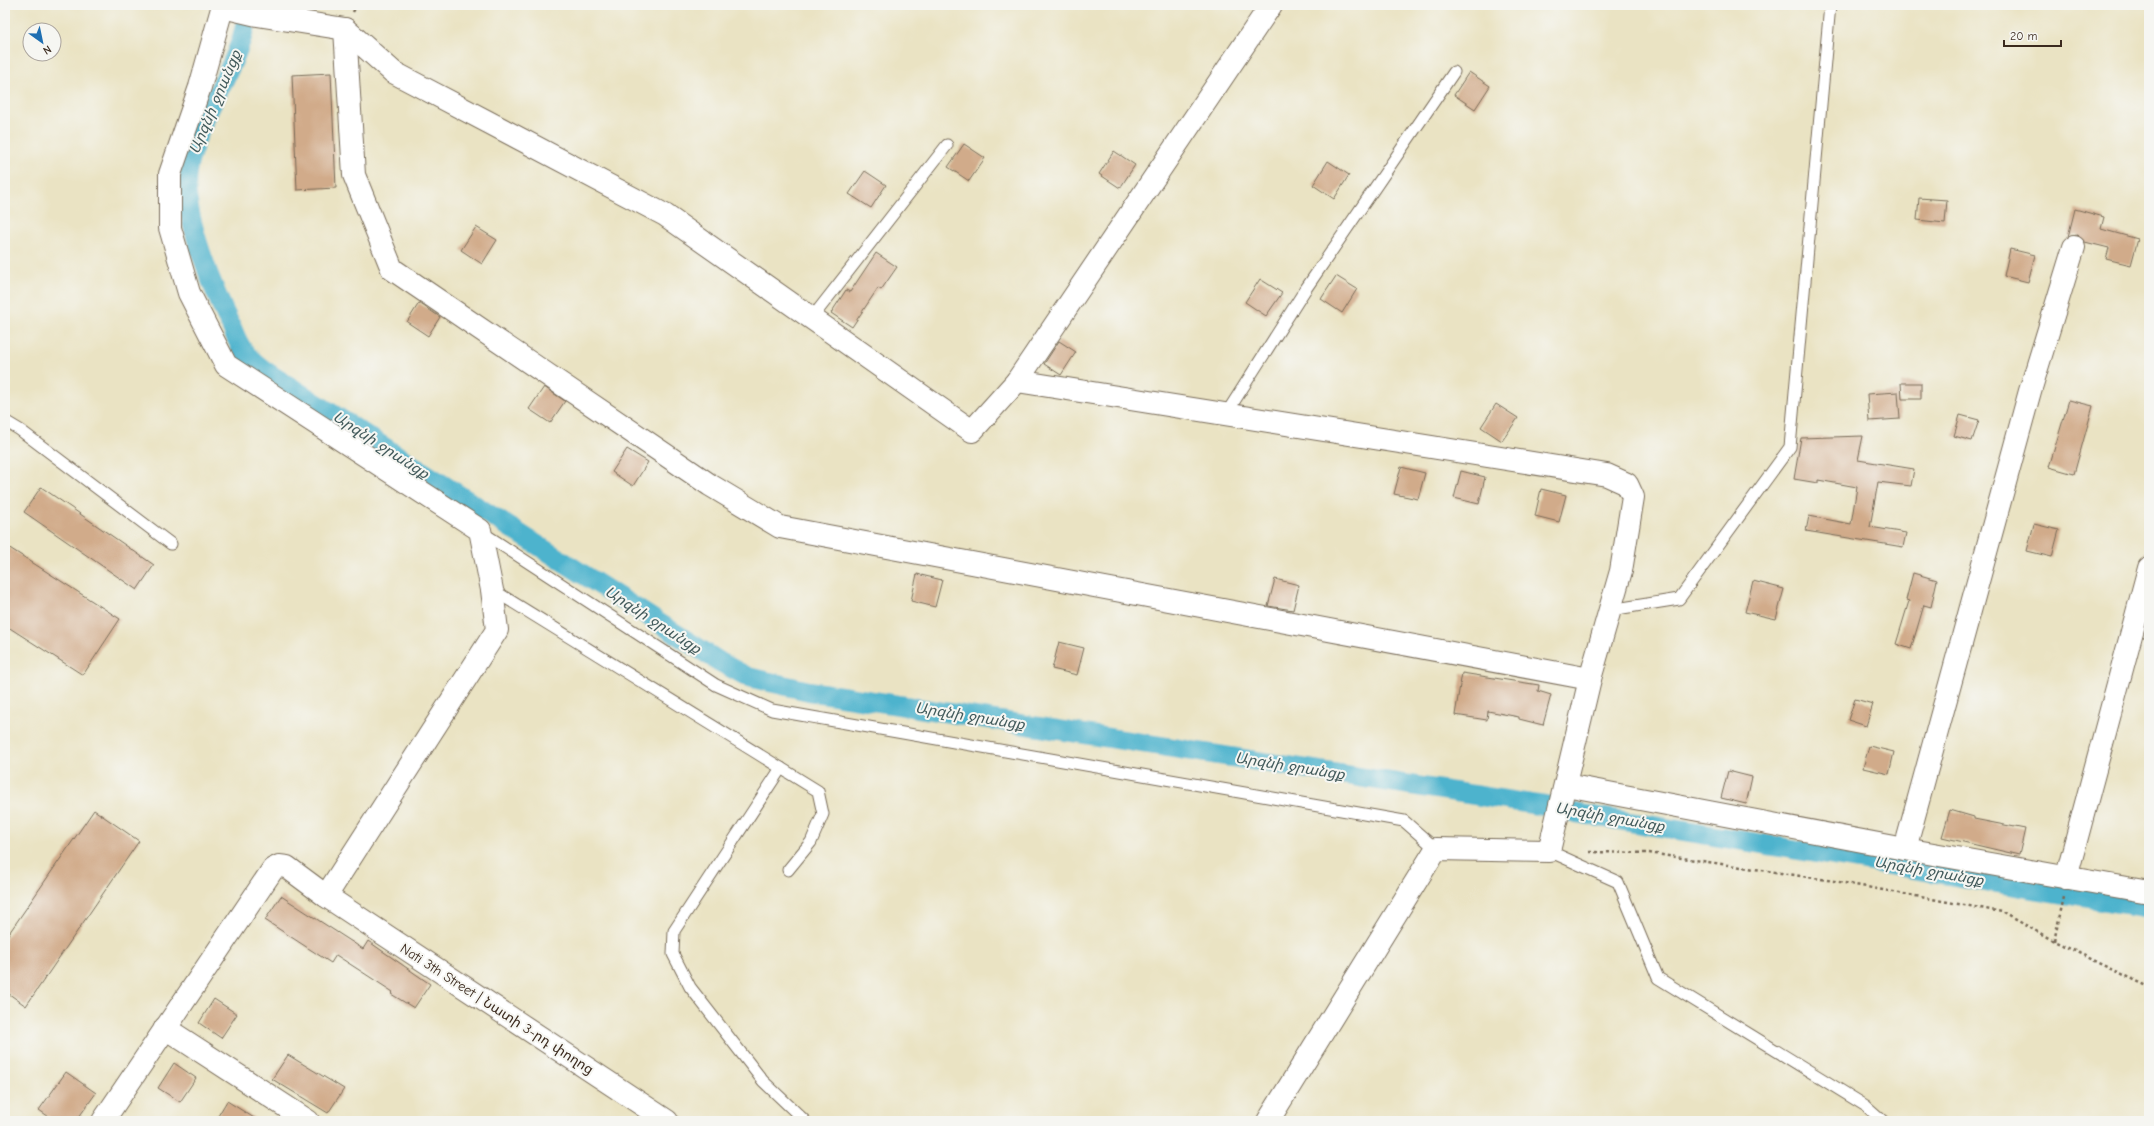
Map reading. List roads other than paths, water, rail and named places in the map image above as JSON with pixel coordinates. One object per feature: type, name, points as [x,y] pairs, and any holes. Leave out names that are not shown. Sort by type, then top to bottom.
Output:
[{"type":"street","points":[[326,896],[497,630],[492,590],[480,530],[226,365],[189,293],[170,228],[170,174],[200,87],[223,6],[257,16],[345,29],[393,72],[665,215],[972,431],[1017,381],[1271,5]]},
{"type":"street","points":[[345,29],[354,175],[392,269],[710,485],[780,527],[1590,679]]},
{"type":"street","points":[[1905,849],[2028,398],[2074,247]]},
{"type":"street","points":[[1017,381],[1606,475],[1627,484],[1633,497],[1620,571],[1590,679],[1549,851],[1436,849],[1268,1121]]},
{"type":"street","points":[[2066,878],[2149,568]]},
{"type":"street","points":[[1564,793],[1905,849],[2149,892]]},
{"type":"street","name":"Nati 3th Street | Նատի 3-րդ փողոց","points":[[103,1121],[273,869],[279,866],[287,867],[326,896],[667,1121]]},
{"type":"street","points":[[165,1028],[308,1121]]},
{"type":"lane","points":[[1610,610],[1679,599],[1790,447],[1830,5]]},
{"type":"lane","points":[[1226,414],[1305,290],[1454,72]]},
{"type":"lane","points":[[812,318],[948,145]]},
{"type":"lane","points":[[5,421],[20,430],[171,544]]},
{"type":"lane","points":[[480,530],[716,685],[772,710],[1404,821],[1436,849]]},
{"type":"lane","points":[[492,590],[818,791],[823,814],[811,842],[788,870]]},
{"type":"lane","points":[[781,768],[674,931],[673,954],[690,987],[763,1081],[805,1121]]},
{"type":"lane","points":[[1549,851],[1618,882],[1658,978],[1866,1106],[1883,1121]]},
{"type":"waterway","name":"Արզնի ջրանցք","points":[[247,5],[246,21],[236,54],[203,122],[192,150],[187,172],[186,188],[189,208],[200,251],[217,294],[243,350],[249,357],[271,375],[720,662],[748,677],[809,691],[1551,807],[1569,812],[2149,908]]}]
